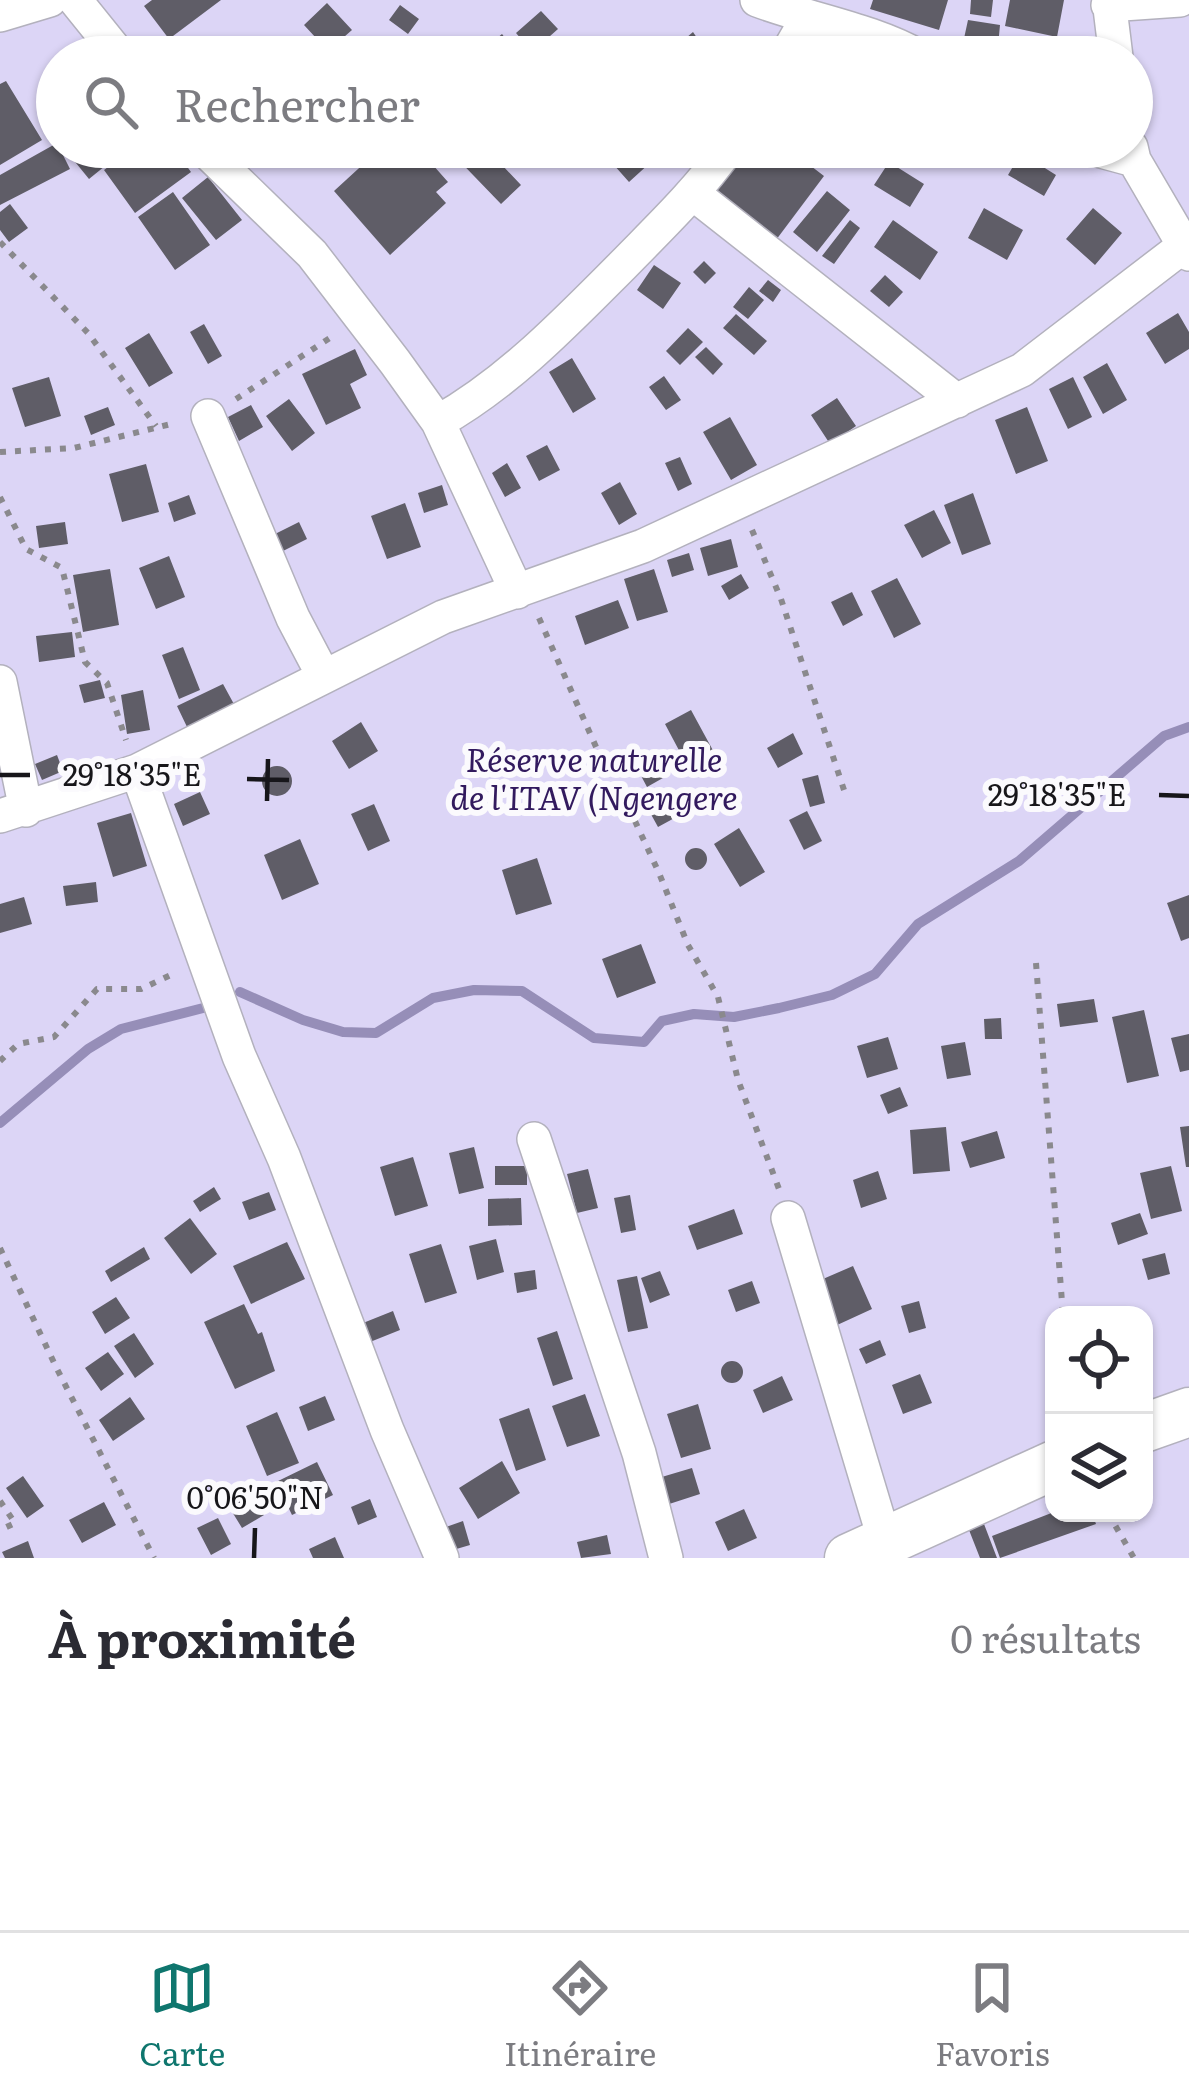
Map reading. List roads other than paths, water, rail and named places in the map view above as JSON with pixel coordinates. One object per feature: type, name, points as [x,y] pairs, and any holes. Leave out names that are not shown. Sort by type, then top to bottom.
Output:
[{"type":"street","points":[[0,15],[50,0]]},
{"type":"street","points":[[757,0],[869,36]]},
{"type":"street","points":[[1113,36],[1108,2],[1180,0]]},
{"type":"street","points":[[90,4],[109,36]]},
{"type":"street","points":[[797,36],[807,19]]},
{"type":"street","points":[[223,168],[311,254],[437,422],[517,592]]},
{"type":"street","points":[[437,422],[477,400],[545,343],[695,195],[714,168]]},
{"type":"street","points":[[0,682],[13,813],[137,771],[443,617],[643,546],[1022,370],[1187,249],[1140,168]]},
{"type":"street","points":[[695,195],[957,401]]},
{"type":"street","points":[[208,416],[293,618],[323,675]]},
{"type":"street","points":[[137,771],[239,1056],[442,1558]]},
{"type":"street","points":[[534,1139],[639,1453],[666,1558]]},
{"type":"street","points":[[788,1218],[875,1552],[1045,1469]]},
{"type":"street","points":[[1153,1425],[1189,1412]]},
{"type":"waterway","points":[[240,992],[303,1020],[343,1032],[376,1033],[433,998],[474,990],[522,991],[594,1038],[644,1042],[662,1021],[694,1014],[734,1017],[832,995],[875,974],[918,924],[1019,861],[1164,736],[1189,727]]},
{"type":"waterway","points":[[0,1123],[88,1049],[121,1029],[211,1006]]},
{"type":"park label","name":"Réserve naturelle de l'ITAV (Ngengere","points":[[594,779]]}]
